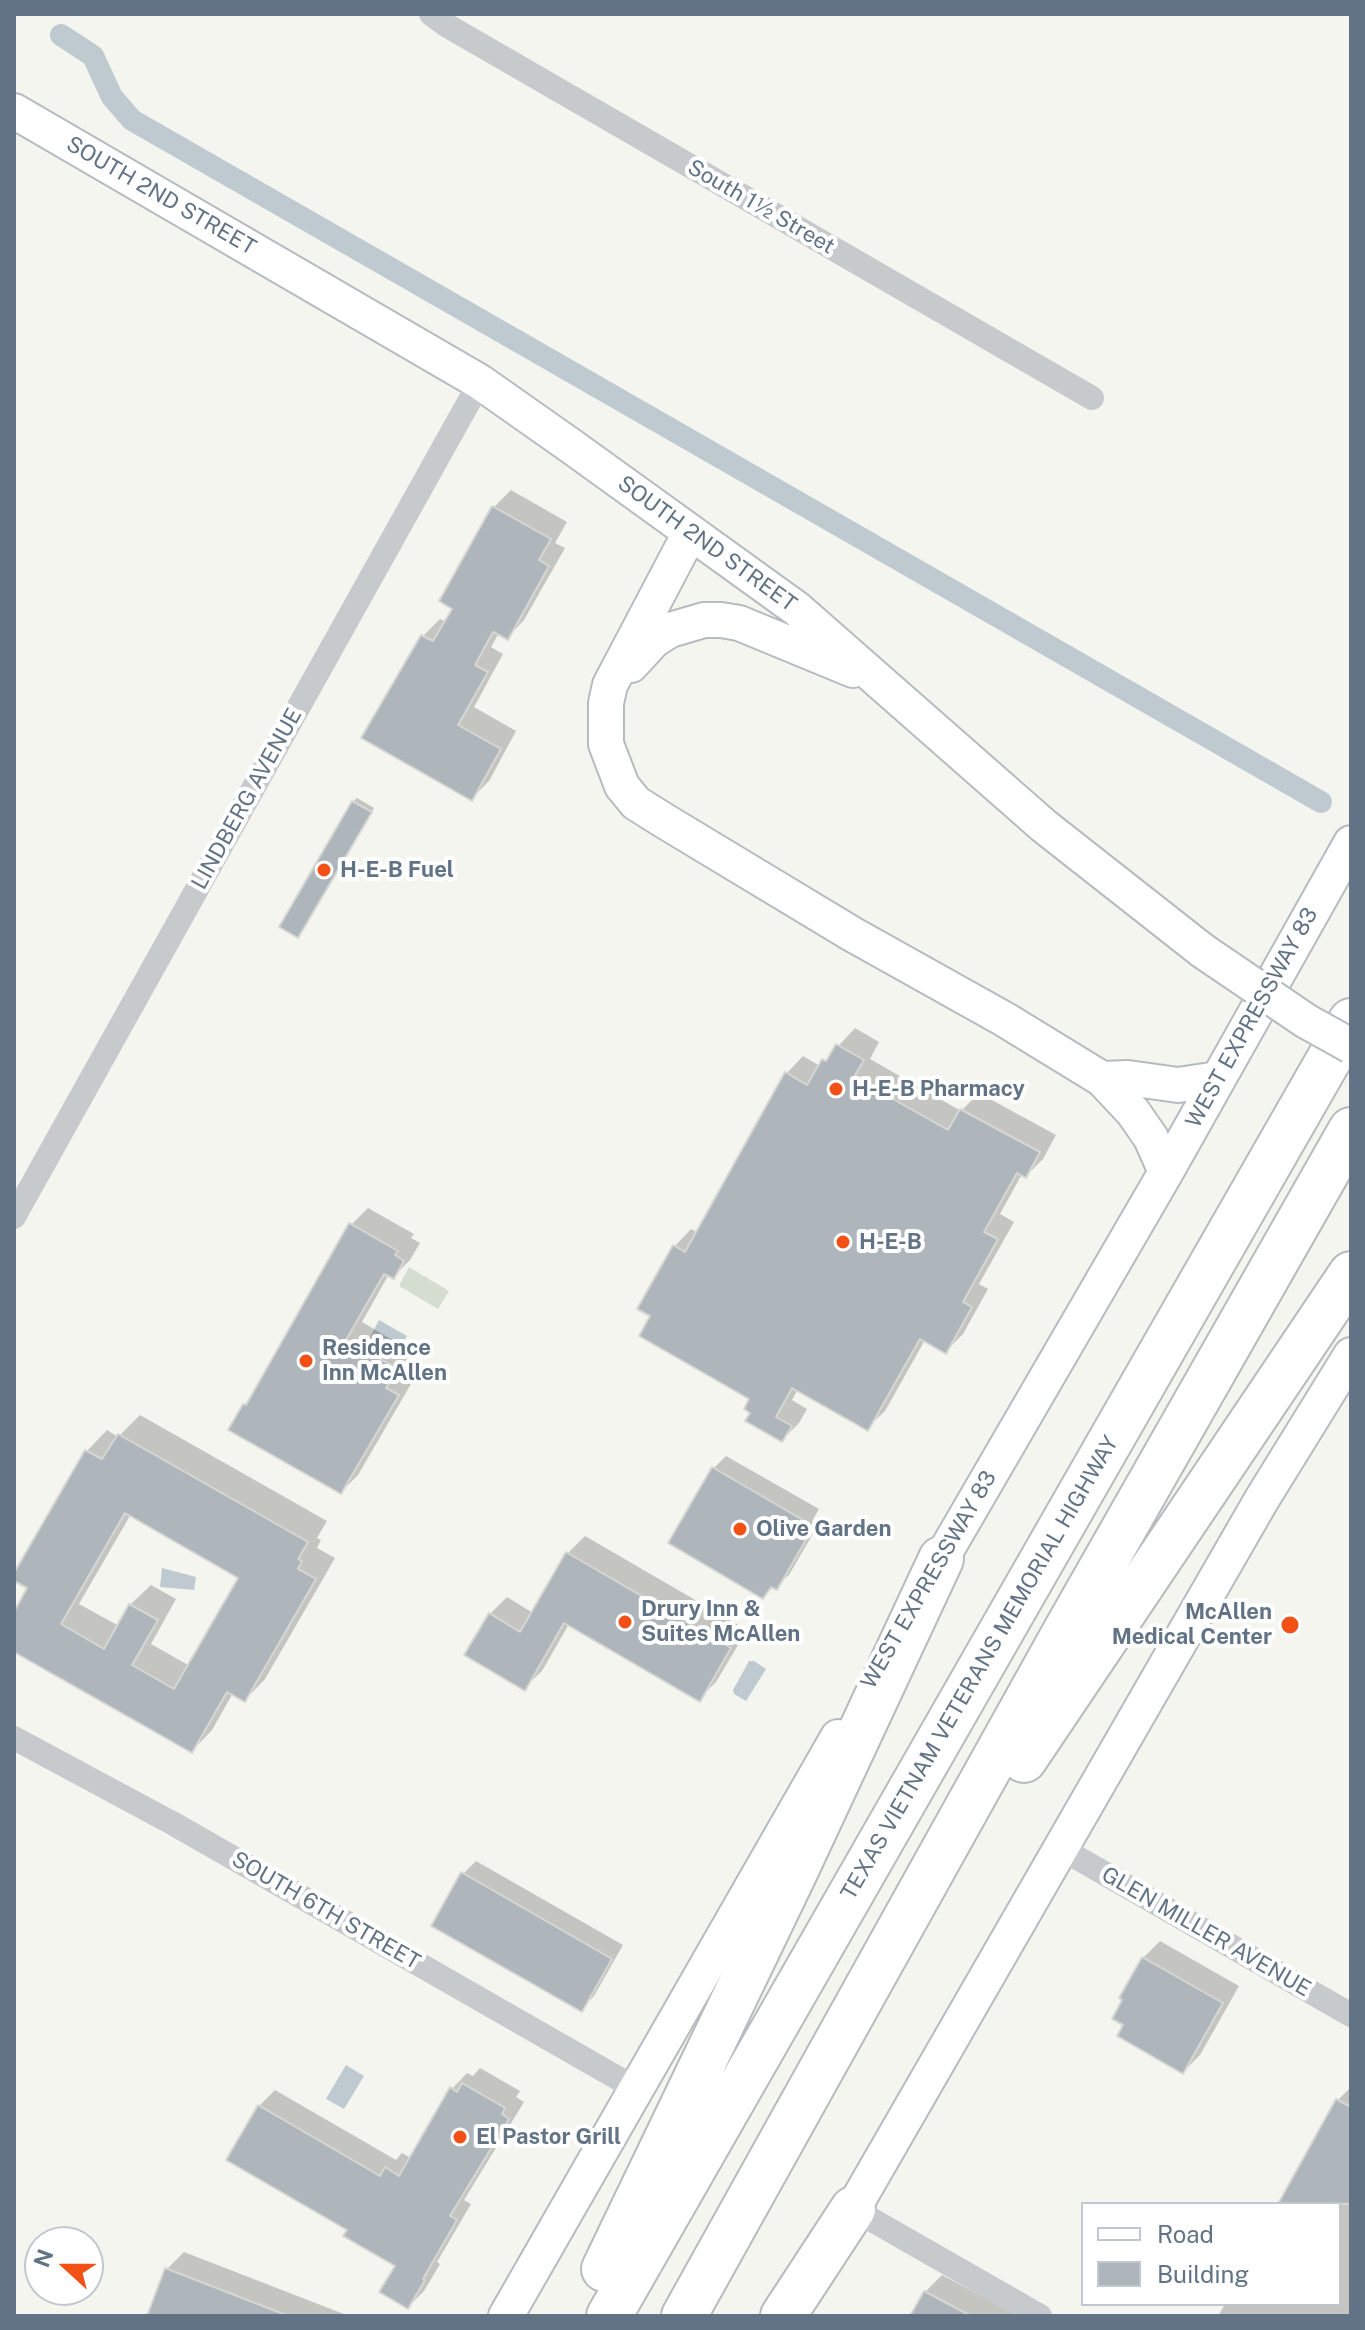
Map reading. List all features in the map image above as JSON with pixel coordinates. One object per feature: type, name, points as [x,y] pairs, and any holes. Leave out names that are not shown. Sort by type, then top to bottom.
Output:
[{"type":"highway","name":"TEXAS VIETNAM VETERANS MEMORIAL HIGHWAY","points":[[609,2316],[1351,1021]]},
{"type":"highway","points":[[684,2316],[1351,1130]]},
{"type":"highway","points":[[931,1873],[1003,1791],[1351,1274]]},
{"type":"highway","points":[[581,2316],[749,1970],[941,1559]]},
{"type":"highway","points":[[783,2316],[853,2209]]},
{"type":"main road","name":"SOUTH 2ND STREET","points":[[14,111],[480,382],[797,609],[1044,826],[1203,951],[1306,1021],[1351,1046]]},
{"type":"main road","points":[[690,533],[618,667],[606,703],[606,744],[622,786],[636,803],[852,934],[1004,1019],[1102,1079],[1133,1112],[1151,1138],[1166,1172]]},
{"type":"main road","points":[[650,811],[626,764],[615,725],[615,709],[631,665],[654,640],[670,630],[704,620],[739,623],[875,679]]},
{"type":"main road","name":"WEST EXPRESSWAY 83","points":[[506,2316],[1166,1172],[1351,843]]},
{"type":"main road","points":[[1102,1079],[1128,1078],[1178,1085],[1218,1079]]},
{"type":"main road","points":[[794,2316],[1262,1499],[1351,1355]]},
{"type":"street","name":"South 1½ Street","points":[[431,14],[1092,398]]},
{"type":"street","name":"LINDBERG AVENUE","points":[[14,1217],[480,382]]},
{"type":"street","name":"SOUTH 6TH STREET","points":[[14,1738],[174,1824],[635,2088]]},
{"type":"street","name":"GLEN MILLER AVENUE","points":[[1062,1849],[1351,2015]]},
{"type":"street","points":[[853,2209],[1040,2316]]},
{"type":"shaded area","points":[[409,1267],[449,1291],[438,1309],[399,1286]]},
{"type":"shaded area","points":[[379,1320],[407,1336],[400,1348],[378,1335],[375,1340],[370,1337]]},
{"type":"shaded area","points":[[162,1568],[196,1577],[194,1590],[160,1587]]},
{"type":"shaded area","points":[[749,1661],[766,1669],[746,1701],[734,1694],[733,1690]]},
{"type":"shaded area","points":[[346,2065],[364,2076],[344,2109],[326,2099]]},
{"type":"building","points":[[492,506],[551,539],[539,560],[549,566],[508,640],[493,632],[475,665],[488,672],[458,725],[501,749],[472,801],[361,738],[421,635],[433,641],[452,609],[439,601]]},
{"type":"building","name":"H-E-B Fuel","points":[[352,801],[372,812],[298,938],[279,927]]},
{"type":"building","name":"H-E-B","points":[[836,1044],[864,1060],[854,1077],[948,1130],[960,1109],[1040,1152],[1026,1178],[1017,1173],[984,1232],[998,1239],[963,1302],[972,1307],[946,1354],[920,1339],[868,1431],[792,1388],[776,1417],[792,1426],[782,1442],[745,1421],[750,1413],[744,1409],[749,1399],[639,1336],[650,1316],[637,1309],[673,1245],[685,1252],[785,1072],[807,1085],[822,1059],[826,1061]]},
{"type":"building","name":"Residence Inn McAllen","points":[[349,1223],[398,1251],[395,1255],[404,1261],[394,1279],[384,1274],[346,1340],[393,1366],[388,1374],[393,1376],[386,1388],[399,1395],[341,1494],[228,1430],[243,1404],[246,1405]]},
{"type":"building","points":[[118,1434],[308,1542],[298,1559],[302,1561],[298,1569],[316,1579],[245,1702],[227,1692],[192,1753],[14,1652],[14,1612],[27,1588],[14,1581],[14,1573],[85,1450],[102,1459]],"holes":[[[125,1513],[238,1578],[174,1689],[132,1665],[158,1620],[129,1604],[104,1649],[61,1624]]]},
{"type":"building","name":"Olive Garden","points":[[712,1467],[808,1523],[801,1534],[807,1538],[777,1590],[771,1587],[763,1599],[668,1543]]},
{"type":"building","name":"Drury Inn & Suites McAllen","points":[[566,1552],[731,1648],[700,1702],[564,1623],[525,1691],[464,1655],[489,1613],[520,1632]]},
{"type":"building","points":[[461,1872],[612,1959],[582,2012],[431,1926]]},
{"type":"building","points":[[1142,1957],[1223,2003],[1183,2074],[1117,2036],[1123,2025],[1112,2019],[1122,2000],[1119,1998]]},
{"type":"building","points":[[462,2083],[505,2108],[502,2114],[509,2119],[450,2216],[457,2220],[408,2309],[379,2292],[395,2266],[343,2236],[347,2230],[226,2160],[258,2105],[380,2176],[385,2167],[399,2176],[450,2087],[457,2092]]},
{"type":"building","points":[[1336,2099],[1351,2107],[1351,2204],[1279,2202]]},
{"type":"building","points":[[165,2268],[286,2315],[286,2316],[147,2316]]},
{"type":"building","points":[[924,2291],[971,2316],[910,2316]]},
{"type":"waterway","points":[[61,35],[93,56],[112,97],[132,120],[1321,802]]},
{"type":"place","name":"H-E-B Fuel","points":[[324,870]]},
{"type":"place","name":"H-E-B Pharmacy","points":[[836,1089]]},
{"type":"place","name":"H-E-B","points":[[843,1242]]},
{"type":"place","name":"Residence Inn McAllen","points":[[306,1361]]},
{"type":"place","name":"Olive Garden","points":[[740,1529]]},
{"type":"place","name":"Drury Inn & Suites McAllen","points":[[625,1622]]},
{"type":"place","name":"McAllen Medical Center","points":[[1290,1625]]},
{"type":"place","name":"El Pastor Grill","points":[[460,2137]]}]
